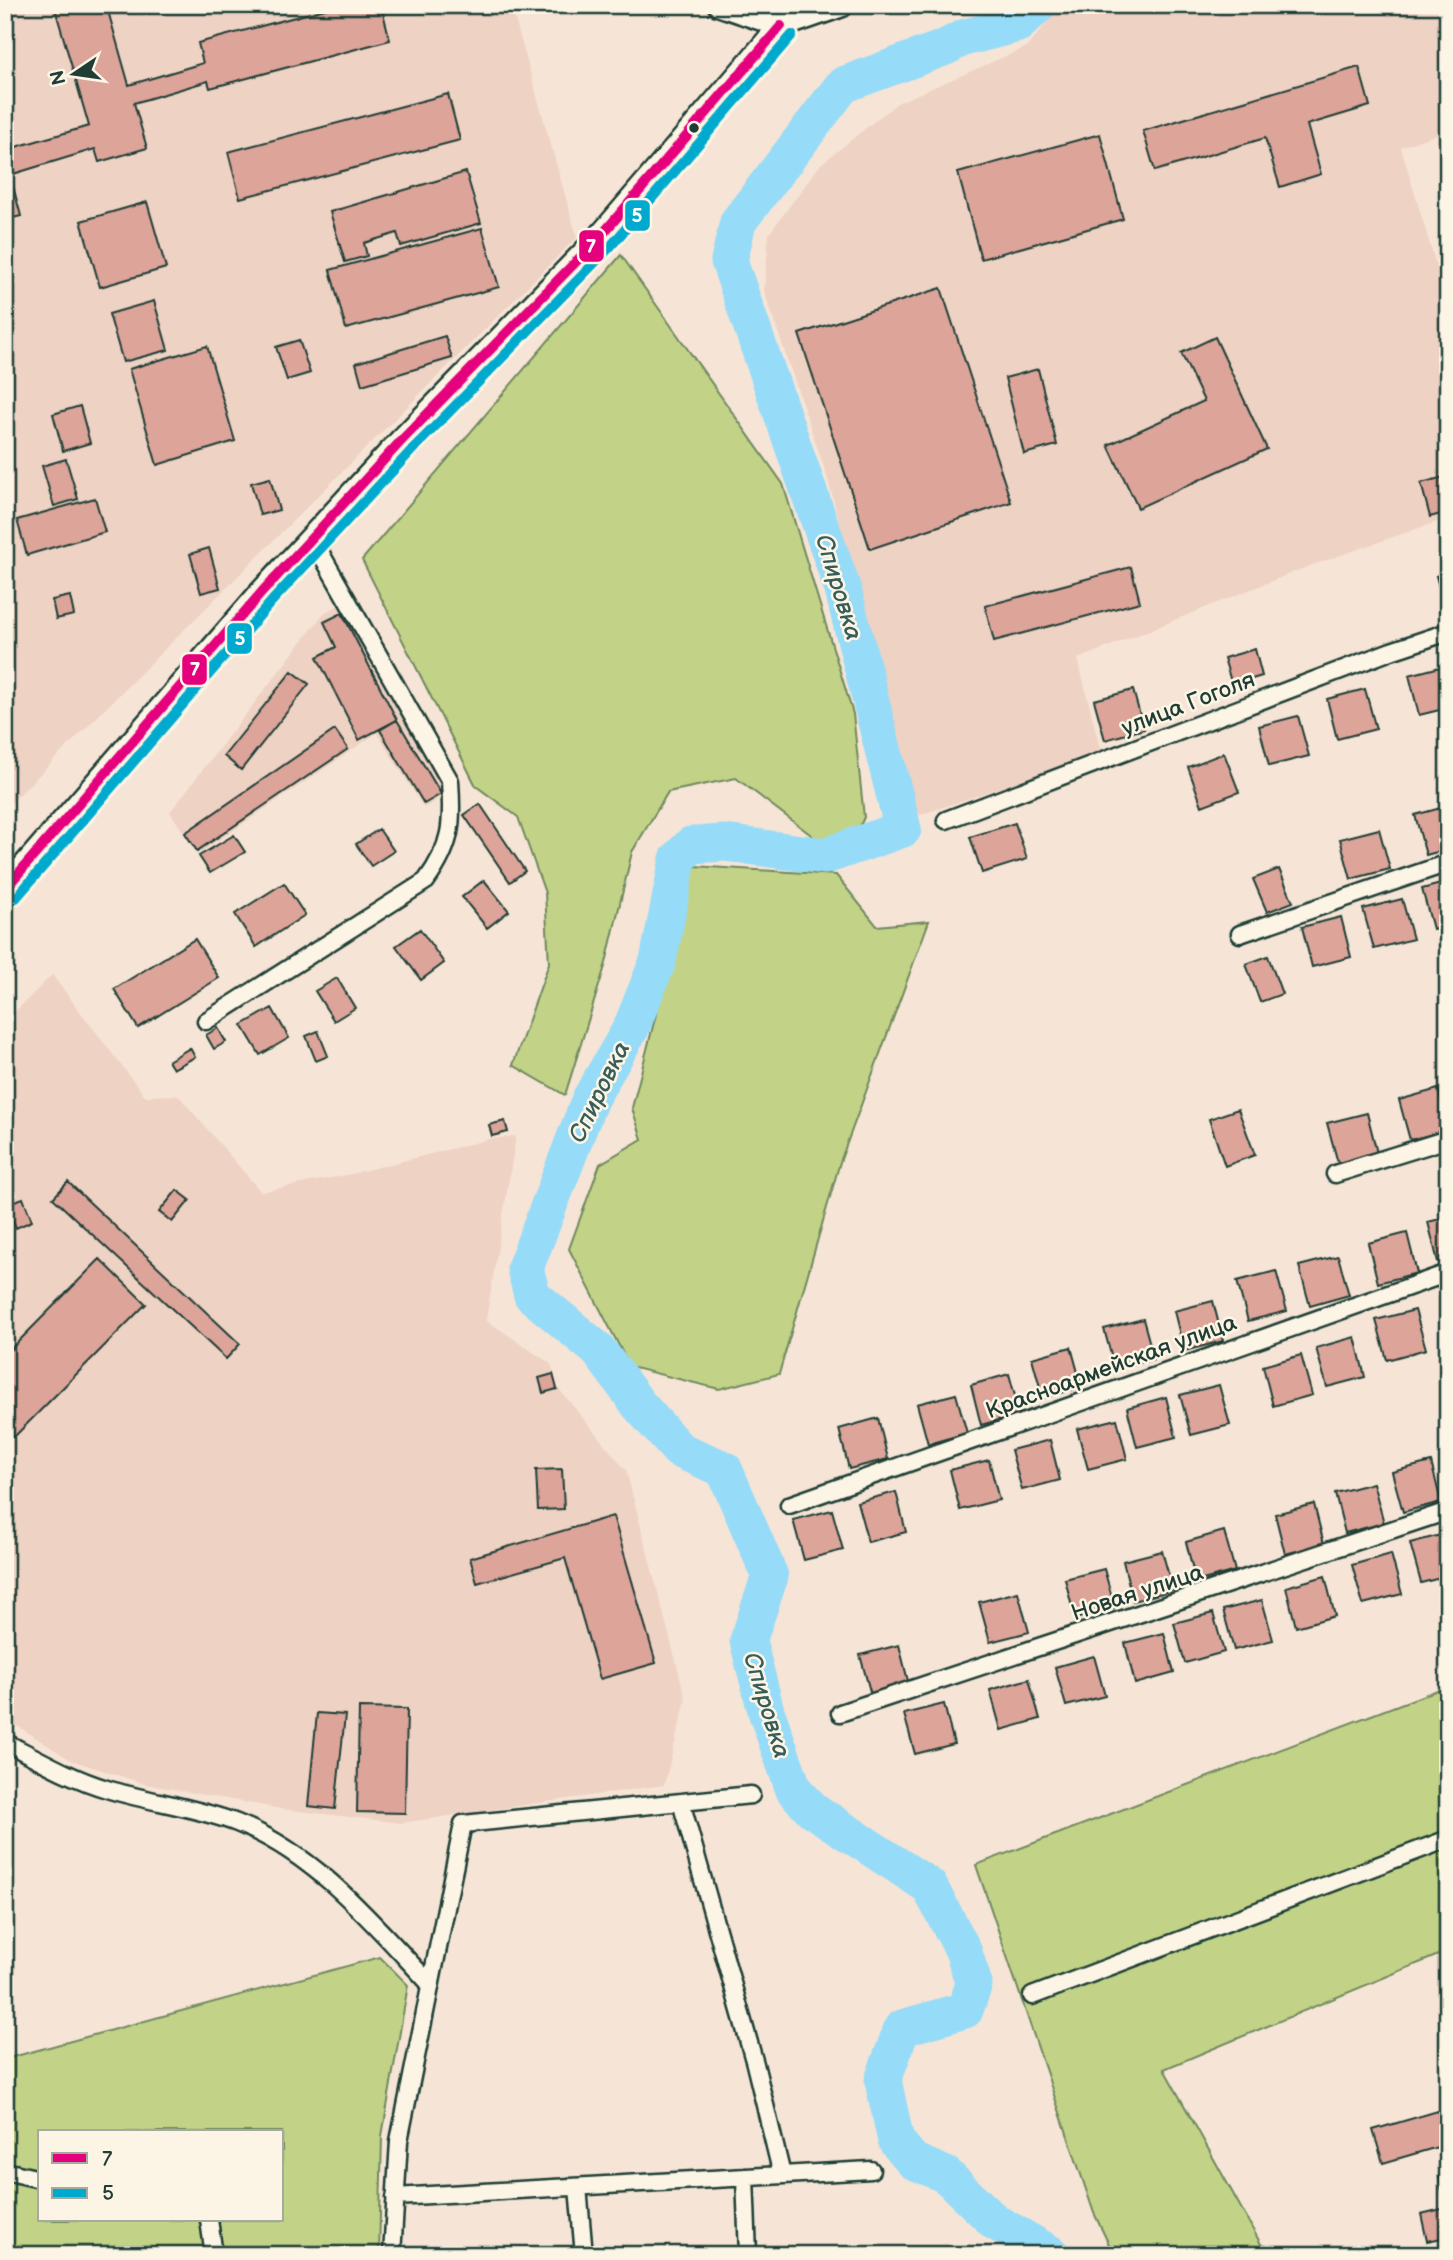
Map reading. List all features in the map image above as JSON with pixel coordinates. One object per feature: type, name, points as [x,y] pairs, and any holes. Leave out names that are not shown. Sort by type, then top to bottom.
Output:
[{"type":"main road","points":[[5,889],[312,538],[401,441],[600,237],[781,26],[841,5]]},
{"type":"street","points":[[719,5],[781,26]]},
{"type":"street","points":[[206,1021],[426,881],[441,860],[453,821],[450,781],[312,538]]},
{"type":"street","name":"улица Гоголя","points":[[946,820],[1391,650],[1448,632]]},
{"type":"street","points":[[1240,934],[1448,863]]},
{"type":"street","points":[[1335,1174],[1448,1139]]},
{"type":"street","name":"Красноармейская улица","points":[[789,1505],[1448,1273]]},
{"type":"street","name":"Новая улица","points":[[840,1713],[1448,1511]]},
{"type":"street","points":[[5,1742],[50,1766],[106,1789],[239,1823],[293,1853],[341,1892],[429,1983]]},
{"type":"street","points":[[392,2255],[399,2141],[463,1824],[751,1795]]},
{"type":"street","points":[[681,1802],[755,2064],[782,2175]]},
{"type":"street","points":[[1032,1996],[1448,1839]]},
{"type":"street","points":[[5,2171],[38,2179]]},
{"type":"street","points":[[394,2197],[871,2171]]},
{"type":"street","points":[[745,2178],[748,2255]]},
{"type":"street","points":[[578,2187],[584,2255]]},
{"type":"street","points":[[209,2222],[214,2255]]},
{"type":"shaded area","points":[[5,5],[511,5],[577,237],[5,809]]},
{"type":"shaded area","points":[[1061,5],[1295,5],[1448,12],[1448,130],[1401,147],[1448,306],[1448,518],[1307,567],[1078,659],[1101,753],[917,816],[827,476],[764,291],[769,234],[820,165],[897,103],[1027,47]]},
{"type":"shaded area","points":[[342,603],[446,795],[424,808],[377,733],[198,854],[170,812],[324,613]]},
{"type":"shaded area","points":[[52,975],[145,1096],[178,1095],[261,1192],[351,1174],[490,1139],[516,1136],[486,1320],[551,1364],[558,1388],[626,1470],[686,1700],[664,1785],[401,1823],[281,1809],[145,1784],[71,1760],[5,1718],[5,1132],[16,1124],[11,1071],[15,1012]]},
{"type":"green space","points":[[621,255],[783,484],[853,714],[864,817],[854,840],[827,847],[736,778],[668,792],[632,852],[606,963],[565,1095],[513,1065],[549,963],[545,893],[518,817],[476,786],[362,560]]},
{"type":"green space","points":[[694,866],[836,875],[877,926],[929,921],[840,1162],[779,1374],[719,1389],[630,1367],[569,1249],[600,1164],[642,1139],[632,1108]]},
{"type":"green space","points":[[1448,1686],[1448,1951],[1164,2069],[1267,2255],[1114,2255],[1094,2213],[976,1865]]},
{"type":"green space","points":[[380,1957],[408,1985],[382,2136],[379,2255],[5,2255],[5,2059]]},
{"type":"building","points":[[54,5],[128,5],[108,11],[129,85],[203,63],[198,43],[340,5],[381,5],[390,40],[210,88],[208,81],[134,103],[147,148],[99,162],[95,149],[10,175],[21,216],[5,220],[5,150],[89,126]]},
{"type":"building","points":[[1359,67],[1370,106],[1307,125],[1321,174],[1280,187],[1265,138],[1155,171],[1143,131]]},
{"type":"building","points":[[448,94],[460,140],[240,198],[228,152]]},
{"type":"building","points":[[1100,134],[1123,219],[981,259],[958,173]]},
{"type":"building","points":[[466,172],[481,223],[401,246],[397,233],[364,243],[367,256],[345,262],[330,212]]},
{"type":"building","points":[[147,202],[166,268],[100,287],[81,221]]},
{"type":"building","points":[[482,228],[499,287],[346,329],[330,270]]},
{"type":"building","points":[[941,288],[1011,502],[870,549],[799,334]]},
{"type":"building","points":[[154,301],[168,350],[123,362],[109,314]]},
{"type":"building","points":[[445,336],[452,358],[362,385],[356,363]]},
{"type":"building","points":[[1215,337],[1267,449],[1138,508],[1108,445],[1204,401],[1181,353]]},
{"type":"building","points":[[299,340],[310,373],[287,380],[276,347]]},
{"type":"building","points":[[207,346],[235,441],[157,465],[129,369]]},
{"type":"building","points":[[1038,369],[1057,445],[1024,454],[1005,378]]},
{"type":"building","points":[[80,406],[90,443],[63,451],[53,414]]},
{"type":"building","points":[[66,459],[78,499],[54,506],[42,466]]},
{"type":"building","points":[[1448,476],[1448,512],[1430,517],[1421,483]]},
{"type":"building","points":[[270,478],[279,510],[260,515],[251,483]]},
{"type":"building","points":[[95,498],[105,532],[27,555],[17,520]]},
{"type":"building","points":[[209,548],[220,588],[201,593],[190,554]]},
{"type":"building","points":[[1131,567],[1140,602],[994,641],[985,606]]},
{"type":"building","points":[[1448,572],[1448,616],[1447,616],[1436,576]]},
{"type":"building","points":[[70,596],[74,615],[56,619],[52,600]]},
{"type":"building","points":[[342,613],[397,720],[359,740],[317,657],[336,647],[324,622]]},
{"type":"building","points":[[1255,649],[1262,676],[1232,685],[1224,658]]},
{"type":"building","points":[[1448,665],[1448,708],[1419,715],[1409,675]]},
{"type":"building","points":[[292,671],[309,684],[241,770],[224,756]]},
{"type":"building","points":[[1365,689],[1376,729],[1337,739],[1327,699]]},
{"type":"building","points":[[1133,690],[1144,729],[1105,740],[1094,700]]},
{"type":"building","points":[[1298,716],[1309,756],[1269,766],[1259,726]]},
{"type":"building","points":[[397,720],[441,794],[424,804],[380,730]]},
{"type":"building","points":[[335,730],[348,749],[197,851],[185,833]]},
{"type":"building","points":[[1224,753],[1239,792],[1202,806],[1188,767]]},
{"type":"building","points":[[480,804],[525,871],[510,882],[464,815]]},
{"type":"building","points":[[1448,806],[1448,849],[1426,855],[1415,815]]},
{"type":"building","points":[[1015,823],[1027,859],[982,873],[970,837]]},
{"type":"building","points":[[379,829],[394,851],[371,866],[356,844]]},
{"type":"building","points":[[1379,829],[1390,869],[1351,879],[1340,839]]},
{"type":"building","points":[[234,835],[245,852],[210,873],[199,856]]},
{"type":"building","points":[[1279,869],[1293,902],[1267,912],[1253,879]]},
{"type":"building","points":[[484,880],[509,911],[487,928],[462,897]]},
{"type":"building","points":[[1448,882],[1448,925],[1433,929],[1422,889]]},
{"type":"building","points":[[284,883],[305,915],[256,947],[235,914]]},
{"type":"building","points":[[1402,899],[1413,939],[1374,949],[1363,909]]},
{"type":"building","points":[[1341,917],[1351,957],[1312,967],[1302,927]]},
{"type":"building","points":[[420,929],[444,963],[421,980],[396,946]]},
{"type":"building","points":[[195,939],[219,978],[138,1028],[114,989]]},
{"type":"building","points":[[1268,956],[1282,994],[1260,1002],[1246,964]]},
{"type":"building","points":[[337,978],[355,1008],[334,1021],[315,991]]},
{"type":"building","points":[[272,1008],[289,1038],[260,1055],[242,1025]]},
{"type":"building","points":[[218,1028],[226,1042],[214,1049],[206,1035]]},
{"type":"building","points":[[318,1031],[328,1056],[316,1061],[306,1036]]},
{"type":"building","points":[[190,1048],[195,1057],[173,1069],[168,1061]]},
{"type":"building","points":[[1438,1089],[1448,1130],[1410,1140],[1399,1100]]},
{"type":"building","points":[[1238,1109],[1255,1155],[1225,1166],[1209,1119]]},
{"type":"building","points":[[1367,1113],[1377,1153],[1338,1163],[1327,1123]]},
{"type":"building","points":[[505,1121],[508,1132],[492,1136],[489,1125]]},
{"type":"building","points":[[68,1182],[240,1344],[226,1359],[53,1198]]},
{"type":"building","points":[[177,1190],[190,1200],[172,1222],[159,1212]]},
{"type":"building","points":[[23,1198],[32,1221],[16,1228],[6,1204]]},
{"type":"building","points":[[1448,1217],[1448,1260],[1438,1262],[1428,1222]]},
{"type":"building","points":[[1407,1233],[1417,1273],[1378,1283],[1368,1243]]},
{"type":"building","points":[[1338,1256],[1349,1295],[1310,1306],[1299,1266]]},
{"type":"building","points":[[100,1259],[146,1304],[14,1437],[5,1428],[5,1355]]},
{"type":"building","points":[[1276,1271],[1287,1311],[1248,1321],[1237,1281]]},
{"type":"building","points":[[1213,1301],[1223,1341],[1184,1351],[1174,1311]]},
{"type":"building","points":[[1415,1310],[1426,1349],[1387,1360],[1376,1320]]},
{"type":"building","points":[[1143,1319],[1154,1359],[1115,1369],[1104,1329]]},
{"type":"building","points":[[1355,1337],[1365,1377],[1327,1387],[1316,1348]]},
{"type":"building","points":[[1071,1347],[1082,1387],[1043,1398],[1032,1358]]},
{"type":"building","points":[[1301,1355],[1312,1395],[1273,1406],[1263,1366]]},
{"type":"building","points":[[553,1374],[557,1389],[543,1393],[539,1378]]},
{"type":"building","points":[[1009,1374],[1020,1414],[981,1425],[971,1385]]},
{"type":"building","points":[[1219,1385],[1230,1425],[1191,1435],[1180,1395]]},
{"type":"building","points":[[956,1394],[967,1433],[928,1444],[917,1404]]},
{"type":"building","points":[[1166,1397],[1176,1437],[1137,1447],[1127,1408]]},
{"type":"building","points":[[878,1418],[888,1459],[849,1469],[839,1429]]},
{"type":"building","points":[[1117,1419],[1127,1459],[1088,1469],[1077,1429]]},
{"type":"building","points":[[1050,1440],[1060,1480],[1022,1490],[1011,1450]]},
{"type":"building","points":[[989,1460],[999,1500],[960,1510],[950,1470]]},
{"type":"building","points":[[1431,1462],[1441,1502],[1403,1512],[1392,1472]]},
{"type":"building","points":[[562,1469],[564,1509],[538,1510],[536,1470]]},
{"type":"building","points":[[1373,1483],[1384,1523],[1345,1533],[1335,1493]]},
{"type":"building","points":[[896,1492],[906,1532],[868,1542],[857,1502]]},
{"type":"building","points":[[1314,1504],[1324,1544],[1285,1554],[1275,1514]]},
{"type":"building","points":[[832,1510],[843,1550],[804,1560],[793,1520]]},
{"type":"building","points":[[613,1516],[656,1663],[600,1679],[565,1558],[477,1583],[470,1558]]},
{"type":"building","points":[[1224,1531],[1235,1571],[1196,1582],[1186,1542]]},
{"type":"building","points":[[1448,1533],[1448,1576],[1421,1583],[1410,1543]]},
{"type":"building","points":[[1162,1551],[1173,1590],[1133,1601],[1123,1561]]},
{"type":"building","points":[[1391,1554],[1402,1594],[1363,1604],[1352,1565]]},
{"type":"building","points":[[1104,1569],[1115,1608],[1075,1619],[1065,1579]]},
{"type":"building","points":[[1325,1576],[1335,1616],[1296,1627],[1286,1587]]},
{"type":"building","points":[[1018,1592],[1029,1632],[990,1642],[979,1602]]},
{"type":"building","points":[[1262,1600],[1273,1640],[1234,1650],[1223,1610]]},
{"type":"building","points":[[1213,1613],[1224,1652],[1185,1663],[1174,1623]]},
{"type":"building","points":[[1164,1633],[1174,1673],[1135,1684],[1125,1643]]},
{"type":"building","points":[[899,1645],[909,1685],[871,1695],[860,1655]]},
{"type":"building","points":[[1094,1656],[1105,1696],[1066,1706],[1055,1667]]},
{"type":"building","points":[[1029,1679],[1040,1719],[1001,1730],[990,1690]]},
{"type":"building","points":[[944,1704],[954,1744],[915,1754],[904,1714]]},
{"type":"building","points":[[359,1708],[407,1709],[405,1813],[357,1812]]},
{"type":"building","points":[[317,1713],[345,1715],[335,1809],[308,1806]]},
{"type":"building","points":[[1448,2108],[1448,2144],[1383,2163],[1373,2130]]},
{"type":"building","points":[[1448,2175],[1448,2242],[1447,2237],[1427,2241],[1421,2214],[1446,2208],[1439,2177]]},
{"type":"waterway","name":"Спировка","points":[[1038,5],[1018,24],[963,38],[946,47],[843,85],[738,222],[729,261],[843,590],[903,829],[825,856],[724,843],[691,845],[678,859],[658,961],[631,1028],[590,1099],[525,1268],[532,1295],[598,1350],[639,1405],[679,1450],[724,1469],[770,1576],[748,1641],[766,1711],[794,1790],[813,1810],[929,1886],[963,1950],[974,1984],[965,2010],[902,2028],[883,2080],[896,2141],[913,2161],[946,2175],[995,2222],[1053,2255]]},
{"type":"transit line","name":"7","points":[[5,889],[262,592],[401,441],[600,237],[781,26]]},
{"type":"transit line","name":"5","points":[[16,898],[272,601],[411,451],[610,247],[792,35]]}]
